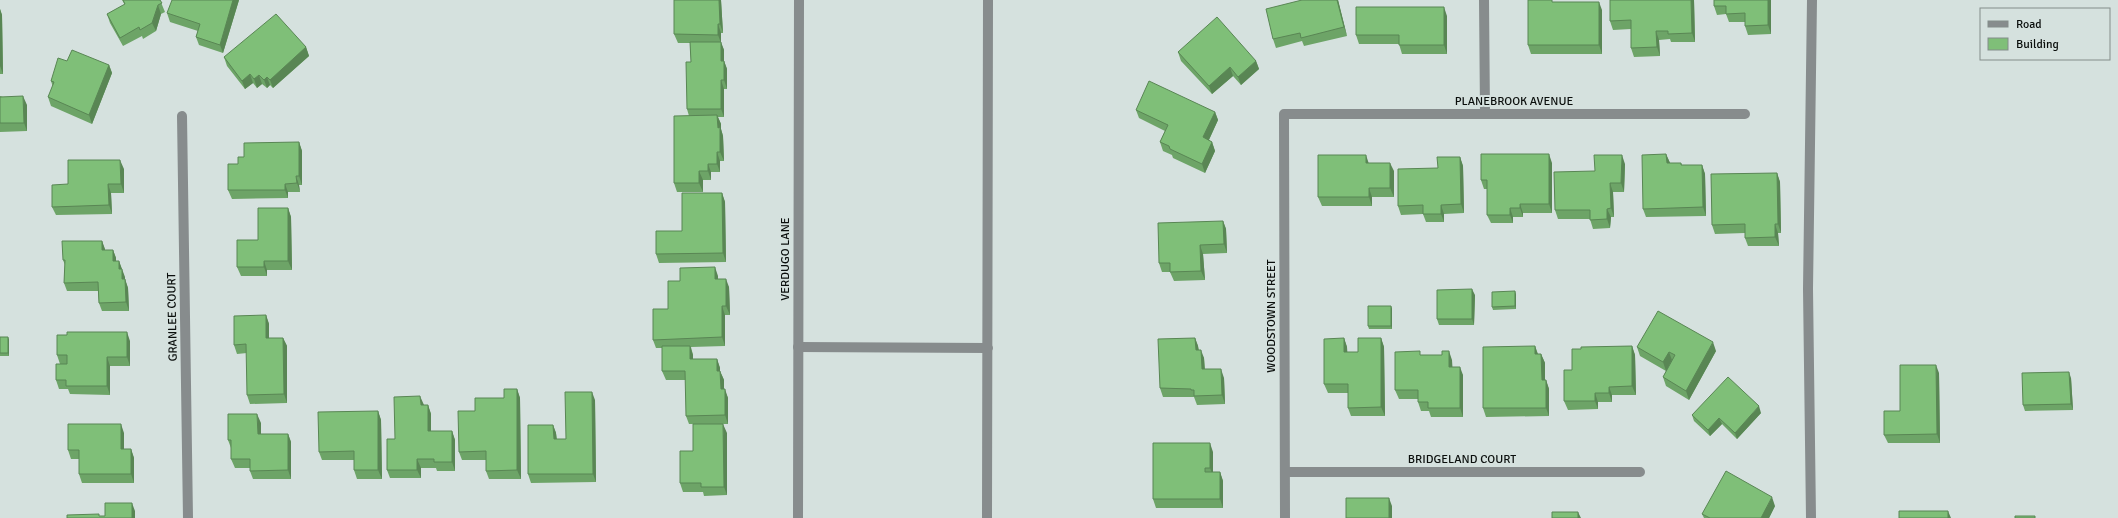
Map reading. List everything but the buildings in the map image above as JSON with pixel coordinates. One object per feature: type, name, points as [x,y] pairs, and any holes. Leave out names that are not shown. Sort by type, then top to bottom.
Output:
[{"type":"street","name":"VERDUGO LANE","points":[[798,518],[799,0]]},
{"type":"street","points":[[987,518],[988,0]]},
{"type":"street","points":[[1484,0],[1485,113]]},
{"type":"street","points":[[1811,518],[1808,289],[1812,0]]},
{"type":"street","name":"PLANEBROOK AVENUE","points":[[1284,114],[1745,114]]},
{"type":"street","name":"WOODSTOWN STREET","points":[[1284,114],[1285,518]]},
{"type":"street","name":"GRANLEE COURT","points":[[182,116],[188,518]]},
{"type":"street","points":[[798,347],[988,348]]},
{"type":"street","name":"BRIDGELAND COURT","points":[[1285,472],[1640,472]]}]
